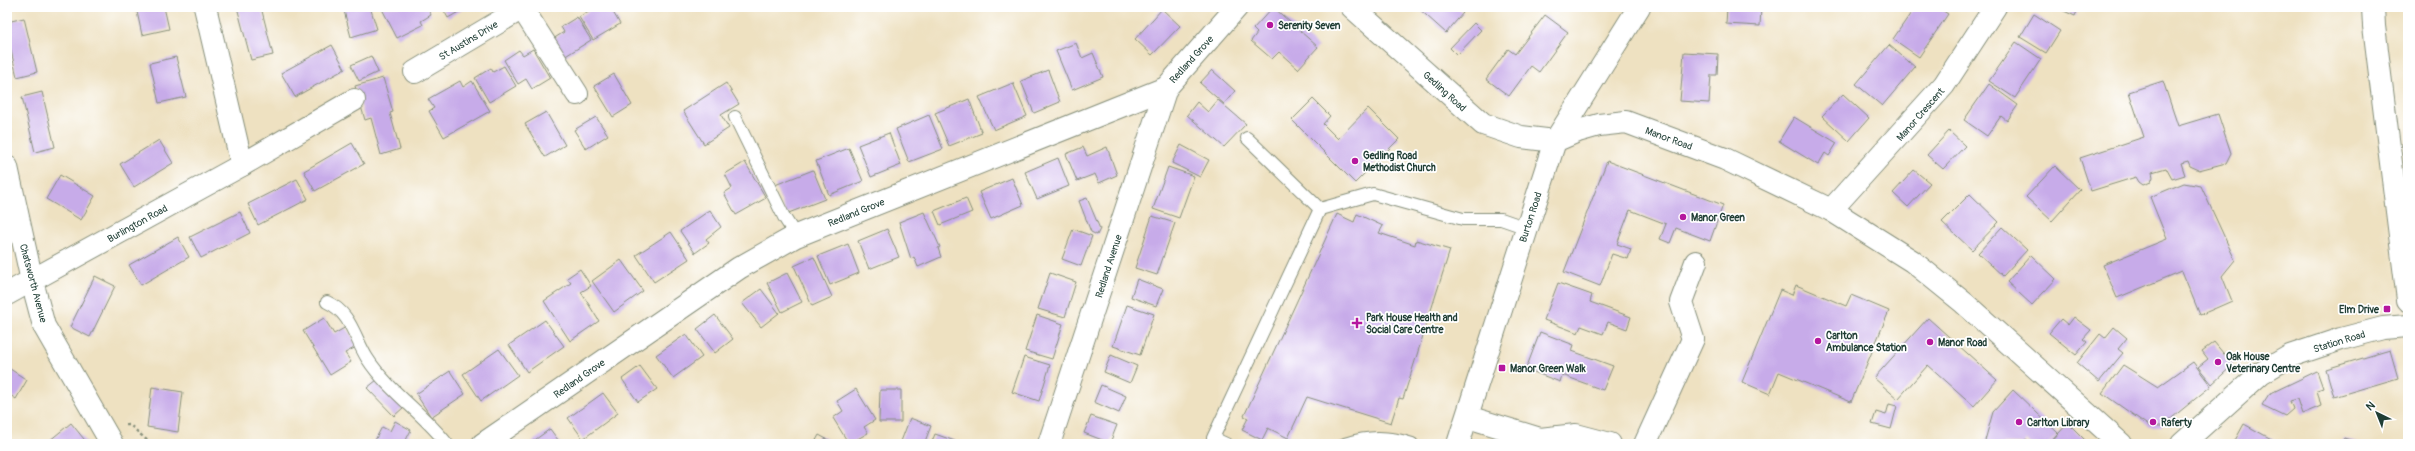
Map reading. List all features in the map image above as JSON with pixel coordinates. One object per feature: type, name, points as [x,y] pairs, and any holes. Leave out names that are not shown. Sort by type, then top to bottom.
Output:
[{"type":"street","points":[[205,7],[242,165]]},
{"type":"street","name":"Redland Grove","points":[[483,444],[739,268],[796,236],[1166,88],[1238,7]]},
{"type":"street","name":"Gedling Road","points":[[1352,7],[1483,124],[1521,137],[1556,141]]},
{"type":"street","name":"Burton Road","points":[[1458,444],[1468,417],[1526,228],[1556,141],[1639,7]]},
{"type":"street","name":"Manor Crescent","points":[[1831,210],[1944,85],[1995,7]]},
{"type":"street","points":[[2373,7],[2374,26],[2408,300]]},
{"type":"street","name":"St Austins Drive","points":[[415,72],[523,8],[577,94]]},
{"type":"street","name":"Redland Avenue","points":[[1049,444],[1166,88]]},
{"type":"street","name":"Burlington Road","points":[[7,294],[242,165],[354,100]]},
{"type":"street","name":"Manor Road","points":[[1556,141],[1578,131],[1599,125],[1626,122],[1725,159],[1831,210],[1912,261],[1964,303],[2122,444]]},
{"type":"street","name":"Chatsworth Avenue","points":[[7,167],[32,281],[44,326],[109,438]]},
{"type":"street","points":[[1645,444],[1693,339],[1681,302],[1696,262]]},
{"type":"street","name":"Station Road","points":[[2182,444],[2232,396],[2261,373],[2290,356],[2341,339],[2383,328],[2408,326]]},
{"type":"street","points":[[1468,417],[1540,438],[1576,435],[1610,444]]},
{"type":"lane","points":[[735,116],[784,217],[796,236]]},
{"type":"lane","points":[[1247,138],[1320,209]]},
{"type":"lane","points":[[1226,444],[1213,438],[1320,209],[1373,194],[1463,219],[1501,219],[1526,228]]},
{"type":"lane","points":[[327,302],[348,318],[366,357],[379,375],[447,444]]},
{"type":"lane","points":[[1345,444],[1371,437],[1394,438],[1412,444]]},
{"type":"building","points":[[136,7],[164,7],[169,29],[142,35]]},
{"type":"building","points":[[237,7],[261,7],[273,55],[251,60]]},
{"type":"building","points":[[343,7],[370,7],[377,29],[351,37]]},
{"type":"building","points":[[381,7],[427,7],[431,15],[421,21],[423,25],[397,38]]},
{"type":"building","points":[[442,7],[467,7],[448,18]]},
{"type":"building","points":[[595,7],[598,11],[610,7],[620,24],[593,40],[579,17]]},
{"type":"building","points":[[1273,7],[1318,47],[1298,69],[1279,52],[1272,59],[1251,41],[1257,33],[1253,29]]},
{"type":"building","points":[[1417,7],[1457,7],[1463,13],[1446,33]]},
{"type":"building","points":[[1727,7],[1761,7],[1760,26],[1726,24]]},
{"type":"building","points":[[1915,7],[1937,7],[1948,14],[1919,57],[1893,39]]},
{"type":"building","points":[[2055,7],[2079,7],[2075,16]]},
{"type":"building","points":[[1162,9],[1180,26],[1152,55],[1135,39]]},
{"type":"building","points":[[2034,14],[2060,31],[2046,53],[2020,37]]},
{"type":"building","points":[[1545,15],[1568,32],[1539,72],[1531,66],[1509,96],[1486,79],[1508,49],[1515,54]]},
{"type":"building","points":[[577,17],[591,40],[564,57],[553,39],[564,32],[561,27]]},
{"type":"building","points":[[24,18],[37,72],[17,77],[7,33],[7,22]]},
{"type":"building","points":[[1474,23],[1481,30],[1457,55],[1450,48]]},
{"type":"building","points":[[2016,42],[2041,59],[2015,98],[1989,81]]},
{"type":"building","points":[[1076,43],[1082,58],[1093,53],[1103,77],[1072,90],[1056,51]]},
{"type":"building","points":[[332,45],[345,69],[295,97],[281,73]]},
{"type":"building","points":[[1889,45],[1915,67],[1882,106],[1856,84]]},
{"type":"building","points":[[533,49],[550,78],[532,89],[526,79],[518,84],[504,60],[519,50],[523,55]]},
{"type":"building","points":[[1684,52],[1718,54],[1717,75],[1711,75],[1709,103],[1680,101]]},
{"type":"building","points":[[371,56],[378,72],[359,81],[351,65]]},
{"type":"building","points":[[176,57],[186,97],[159,103],[150,63]]},
{"type":"building","points":[[504,66],[516,86],[489,102],[475,78],[491,68],[493,72]]},
{"type":"building","points":[[1048,70],[1060,102],[1034,113],[1021,81]]},
{"type":"building","points":[[1212,70],[1235,91],[1224,104],[1200,83]]},
{"type":"building","points":[[614,74],[632,105],[613,117],[594,86]]},
{"type":"building","points":[[383,78],[393,112],[390,113],[400,149],[381,155],[371,118],[365,120],[355,86]]},
{"type":"building","points":[[460,81],[463,87],[472,81],[490,111],[444,137],[429,111],[434,108],[428,99]]},
{"type":"building","points":[[2163,81],[2178,126],[2218,114],[2231,153],[2226,163],[2199,170],[2190,166],[2188,161],[2181,163],[2185,175],[2172,179],[2166,168],[2152,172],[2153,177],[2151,182],[2143,185],[2136,177],[2091,191],[2080,158],[2144,137],[2129,92]]},
{"type":"building","points":[[726,83],[739,104],[721,115],[729,128],[704,144],[683,111]]},
{"type":"building","points":[[1013,83],[1027,116],[994,130],[979,97]]},
{"type":"building","points":[[1989,84],[2018,105],[2007,121],[2001,116],[1987,136],[1964,120]]},
{"type":"building","points":[[42,92],[55,147],[35,152],[22,97]]},
{"type":"building","points":[[1843,94],[1869,118],[1849,141],[1822,116]]},
{"type":"building","points":[[969,99],[982,133],[949,146],[935,113]]},
{"type":"building","name":"Gedling Road Methodist Church","points":[[1313,99],[1330,116],[1323,124],[1338,139],[1368,108],[1399,139],[1355,183],[1292,120]]},
{"type":"building","points":[[1218,100],[1246,124],[1224,147],[1187,115],[1197,102],[1208,112]]},
{"type":"building","points":[[546,112],[565,145],[545,157],[525,124]]},
{"type":"building","points":[[929,115],[943,149],[909,162],[896,129]]},
{"type":"building","points":[[596,117],[608,135],[586,149],[574,130]]},
{"type":"building","points":[[1794,117],[1837,143],[1829,156],[1825,153],[1818,165],[1779,141]]},
{"type":"building","points":[[1949,131],[1965,146],[1943,169],[1927,155]]},
{"type":"building","points":[[889,133],[901,165],[871,177],[858,145]]},
{"type":"building","points":[[159,140],[173,163],[134,187],[120,164]]},
{"type":"building","points":[[352,143],[364,164],[315,191],[304,171]]},
{"type":"building","points":[[1181,145],[1209,160],[1200,177],[1172,163]]},
{"type":"building","points":[[1083,147],[1087,156],[1107,147],[1117,175],[1099,183],[1095,174],[1077,181],[1066,154]]},
{"type":"building","points":[[849,148],[863,181],[829,195],[816,161]]},
{"type":"building","points":[[1058,158],[1069,186],[1037,199],[1025,172]]},
{"type":"building","name":"Manor Green","points":[[1607,161],[1723,205],[1710,241],[1676,228],[1670,243],[1660,239],[1666,224],[1630,210],[1617,244],[1631,249],[1628,259],[1612,254],[1600,286],[1564,272]]},
{"type":"building","points":[[745,162],[766,198],[736,215],[724,193],[732,188],[725,174]]},
{"type":"building","points":[[2055,166],[2080,190],[2052,221],[2026,197]]},
{"type":"building","points":[[1168,167],[1194,176],[1179,218],[1153,209]]},
{"type":"building","points":[[813,170],[825,199],[786,214],[775,185]]},
{"type":"building","points":[[1914,170],[1930,183],[1908,207],[1893,193]]},
{"type":"building","points":[[60,175],[95,196],[81,220],[46,199]]},
{"type":"building","points":[[1012,178],[1023,205],[991,219],[979,192]]},
{"type":"building","points":[[297,179],[308,199],[258,225],[248,204]]},
{"type":"building","points":[[2184,183],[2201,186],[2235,260],[2222,276],[2232,301],[2200,315],[2182,271],[2117,298],[2103,265],[2167,239],[2150,197]]},
{"type":"building","points":[[1970,194],[1999,222],[1972,250],[1942,222]]},
{"type":"building","points":[[966,198],[972,212],[940,225],[934,211]]},
{"type":"building","points":[[1087,198],[1100,229],[1097,235],[1091,232],[1079,201]]},
{"type":"building","points":[[710,210],[721,227],[706,239],[709,243],[695,253],[680,231]]},
{"type":"building","points":[[240,212],[250,233],[201,258],[190,237]]},
{"type":"building","points":[[924,212],[940,247],[938,248],[941,257],[918,267],[914,257],[911,259],[899,222]]},
{"type":"building","name":"Park House Health and Social Care Centre","points":[[1337,214],[1354,222],[1357,214],[1383,226],[1379,233],[1415,245],[1416,240],[1450,250],[1403,399],[1399,398],[1391,423],[1307,397],[1288,438],[1268,428],[1262,440],[1242,430],[1248,418],[1244,416]]},
{"type":"building","points":[[1152,216],[1175,223],[1157,275],[1135,268]]},
{"type":"building","points":[[2002,227],[2027,250],[2003,276],[1978,253]]},
{"type":"building","points":[[887,229],[899,257],[869,269],[858,241]]},
{"type":"building","points":[[1073,229],[1092,236],[1081,266],[1062,259]]},
{"type":"building","points":[[671,232],[689,259],[654,282],[636,255]]},
{"type":"building","points":[[178,237],[189,257],[141,285],[129,265]]},
{"type":"building","points":[[848,244],[859,273],[830,285],[818,256]]},
{"type":"building","points":[[2031,255],[2056,279],[2032,305],[2007,282]]},
{"type":"building","points":[[814,257],[832,297],[812,306],[794,266]]},
{"type":"building","points":[[621,260],[643,291],[614,312],[592,281]]},
{"type":"building","points":[[580,269],[591,286],[581,292],[599,321],[570,341],[544,301],[571,283],[567,278]]},
{"type":"building","points":[[787,273],[802,302],[782,312],[767,283]]},
{"type":"building","points":[[1050,273],[1076,282],[1065,317],[1038,309]]},
{"type":"building","points":[[95,276],[115,286],[90,337],[70,327]]},
{"type":"building","points":[[1137,279],[1163,289],[1156,306],[1131,297]]},
{"type":"building","points":[[1558,283],[1592,295],[1590,302],[1631,317],[1627,329],[1608,322],[1603,334],[1581,326],[1578,333],[1544,320]]},
{"type":"building","name":"Carlton Ambulance Station","points":[[1796,285],[1846,306],[1851,295],[1889,311],[1851,402],[1779,372],[1770,394],[1742,382],[1780,290],[1792,295]]},
{"type":"building","points":[[761,289],[779,313],[761,327],[742,303]]},
{"type":"building","points":[[1127,305],[1154,314],[1140,355],[1113,346]]},
{"type":"building","points":[[715,315],[733,339],[715,353],[697,329]]},
{"type":"building","points":[[1037,315],[1063,324],[1052,359],[1025,351]]},
{"type":"building","points":[[2074,317],[2091,330],[2083,339],[2087,342],[2076,355],[2049,333],[2061,319],[2068,325]]},
{"type":"building","points":[[324,318],[334,334],[346,327],[358,346],[345,353],[351,362],[330,375],[303,331]]},
{"type":"building","name":"Manor Road","points":[[1928,318],[1997,380],[1974,406],[1928,365],[1898,399],[1874,378]]},
{"type":"building","points":[[545,320],[564,346],[527,372],[509,345]]},
{"type":"building","points":[[2114,327],[2127,338],[2118,349],[2123,353],[2099,382],[2077,363],[2100,334],[2105,338]]},
{"type":"building","points":[[1540,332],[1574,345],[1572,351],[1613,366],[1603,390],[1562,375],[1560,382],[1526,369]]},
{"type":"building","points":[[686,334],[702,357],[673,378],[656,355]]},
{"type":"building","name":"Oak House Veterinary Centre","points":[[2214,342],[2233,365],[2212,384],[2198,367],[2208,359],[2202,351]]},
{"type":"building","points":[[499,349],[518,375],[481,401],[463,374]]},
{"type":"building","points":[[2390,350],[2398,378],[2334,397],[2326,369]]},
{"type":"building","points":[[1111,355],[1137,366],[1130,383],[1104,372]]},
{"type":"building","points":[[1024,357],[1050,365],[1039,401],[1012,392]]},
{"type":"building","points":[[2193,362],[2211,386],[2162,426],[2149,426],[2102,393],[2123,365],[2158,387]]},
{"type":"building","points":[[640,366],[657,389],[638,402],[622,379]]},
{"type":"building","points":[[7,367],[27,380],[16,399],[7,393]]},
{"type":"building","points":[[450,371],[465,394],[431,417],[416,394]]},
{"type":"building","points":[[2317,371],[2323,388],[2317,390],[2321,406],[2302,414],[2297,399],[2290,401],[2293,409],[2285,416],[2262,405],[2269,394]]},
{"type":"building","points":[[377,380],[404,407],[394,416],[367,388]]},
{"type":"building","points":[[1101,385],[1126,396],[1119,413],[1094,402]]},
{"type":"building","points":[[152,387],[183,392],[178,432],[147,427]]},
{"type":"building","points":[[856,389],[875,420],[864,427],[868,433],[849,444],[833,418],[843,411],[837,401]]},
{"type":"building","points":[[880,390],[901,390],[901,422],[879,422]]},
{"type":"building","name":"Carlton Library","points":[[2013,390],[2058,433],[2048,444],[2031,444],[2026,439],[2024,444],[1984,444],[1993,412]]},
{"type":"building","points":[[603,393],[618,413],[583,439],[568,418]]},
{"type":"building","points":[[1889,404],[1897,406],[1891,429],[1872,424],[1876,412],[1886,415]]},
{"type":"building","points":[[1091,416],[1117,425],[1110,443],[1084,433]]},
{"type":"building","points":[[910,418],[931,426],[924,444],[900,444]]},
{"type":"building","points":[[395,421],[411,430],[404,444],[373,444],[382,427],[390,431]]},
{"type":"building","points":[[71,423],[88,444],[45,444],[49,441]]},
{"type":"building","points":[[2068,423],[2089,444],[2049,444]]},
{"type":"building","points":[[2244,424],[2275,441],[2273,444],[2233,444]]},
{"type":"building","points":[[550,429],[561,444],[534,444],[532,442]]},
{"type":"building","points":[[935,434],[955,441],[954,444],[931,444]]},
{"type":"building","points":[[819,435],[836,444],[814,444]]},
{"type":"building","points":[[1498,436],[1516,444],[1494,444]]},
{"type":"building","points":[[2344,438],[2362,444],[2342,444]]},
{"type":"place","name":"Serenity Seven","points":[[1270,25]]},
{"type":"place","name":"Gedling Road Methodist Church","points":[[1355,161]]},
{"type":"place","name":"Manor Green","points":[[1683,217]]},
{"type":"place","name":"Elm Drive","points":[[2387,309]]},
{"type":"place","name":"Park House Health and Social Care Centre","points":[[1357,323]]},
{"type":"place","name":"Carlton Ambulance Station","points":[[1818,341]]},
{"type":"place","name":"Manor Road","points":[[1930,342]]},
{"type":"place","name":"Oak House Veterinary Centre","points":[[2218,362]]},
{"type":"place","name":"Manor Green Walk","points":[[1502,368]]},
{"type":"place","name":"Carlton Library","points":[[2019,422]]},
{"type":"place","name":"Raferty","points":[[2153,422]]}]
